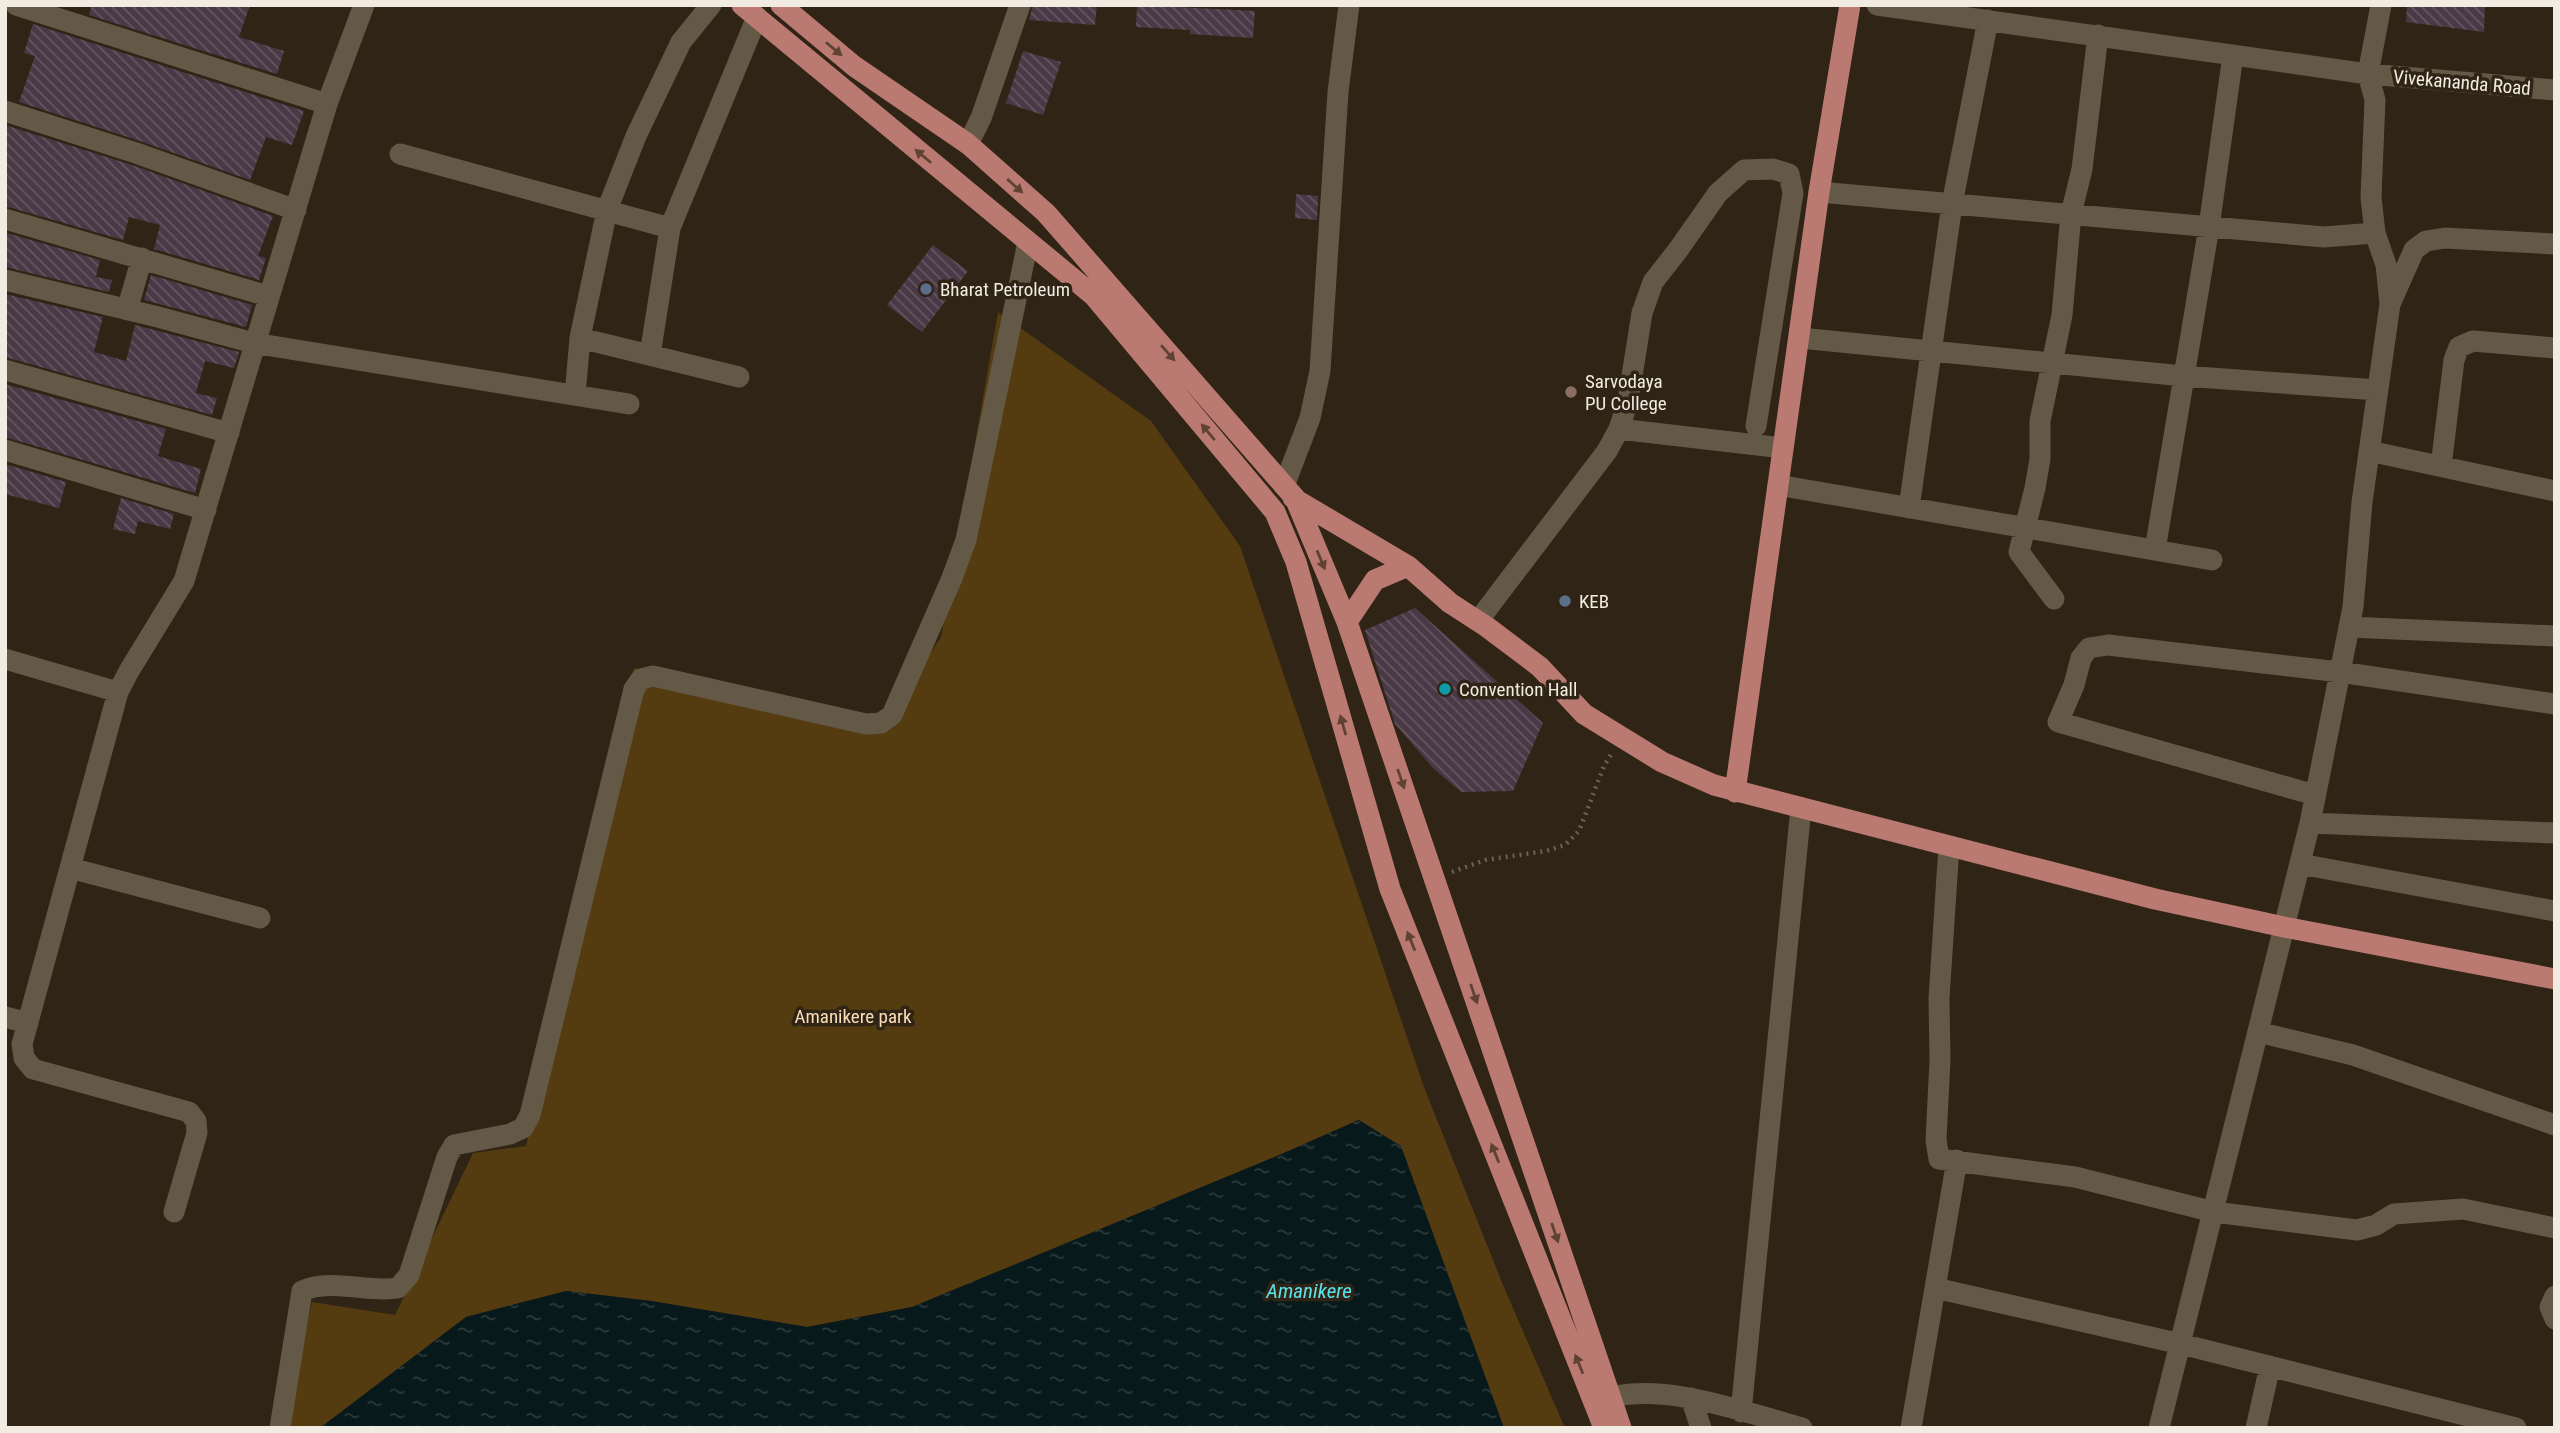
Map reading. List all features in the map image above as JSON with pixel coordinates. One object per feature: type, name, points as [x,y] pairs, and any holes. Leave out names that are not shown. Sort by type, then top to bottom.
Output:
[{"type":"main road","points":[[781,5],[854,66],[968,144],[1046,213],[1289,492],[1347,622],[1435,879],[1602,1399],[1604,1428]]},
{"type":"main road","points":[[1735,792],[1819,192],[1850,5]]},
{"type":"main road","points":[[750,11],[1094,296],[1275,512],[1296,562],[1390,888],[1602,1399],[1621,1428]]},
{"type":"main road","points":[[1264,498],[1289,492],[1408,566],[1450,603],[1540,667],[1584,714],[1662,762],[1735,792],[2154,899],[2284,927],[2554,975]]},
{"type":"main road","points":[[1347,622],[1374,580],[1408,566]]},
{"type":"street","points":[[16,5],[327,104]]},
{"type":"street","points":[[174,1212],[197,1133],[196,1121],[189,1112],[33,1069],[24,1058],[22,1044],[118,692],[184,581],[327,104],[364,5]]},
{"type":"street","points":[[575,395],[580,338],[607,210],[636,136],[681,42],[711,5]]},
{"type":"street","points":[[968,144],[981,118],[1020,5]]},
{"type":"street","points":[[1289,492],[1320,371],[1338,92],[1349,5]]},
{"type":"street","name":"Vivekananda Road","points":[[1877,5],[2368,74],[2555,90]]},
{"type":"street","points":[[2159,1428],[2310,823],[2349,627],[2369,451],[2390,304],[2386,265],[2375,233],[2371,197],[2375,100],[2368,74],[2381,5]]},
{"type":"street","points":[[650,355],[670,228],[750,11]]},
{"type":"street","points":[[1909,508],[1952,204],[1988,20]]},
{"type":"street","points":[[2054,598],[2019,552],[2040,459],[2040,421],[2062,315],[2071,214],[2082,169],[2098,35]]},
{"type":"street","points":[[2155,550],[2233,55]]},
{"type":"street","points":[[5,111],[136,153],[296,210]]},
{"type":"street","points":[[400,154],[670,228]]},
{"type":"street","points":[[1478,621],[1607,450],[1619,429],[1628,401],[1642,313],[1653,282],[1718,193],[1744,170],[1773,169],[1789,174],[1793,193],[1756,425]]},
{"type":"street","points":[[1819,192],[2324,237],[2375,233]]},
{"type":"street","points":[[5,219],[268,296]]},
{"type":"street","points":[[2390,304],[2414,250],[2426,241],[2445,238],[2555,244]]},
{"type":"street","points":[[280,1428],[302,1291],[315,1285],[383,1290],[398,1288],[409,1275],[447,1157],[454,1145],[510,1134],[523,1128],[530,1115],[634,689],[640,679],[653,676],[866,724],[881,723],[892,715],[966,540],[1028,242]]},
{"type":"street","points":[[127,310],[142,258]]},
{"type":"street","points":[[5,280],[254,344],[629,404]]},
{"type":"street","points":[[580,338],[739,377]]},
{"type":"street","points":[[1800,338],[2183,376],[2378,390]]},
{"type":"street","points":[[2441,466],[2454,360],[2459,347],[2473,341],[2555,348]]},
{"type":"street","points":[[5,370],[229,433]]},
{"type":"street","points":[[1619,429],[1783,448]]},
{"type":"street","points":[[5,450],[206,510]]},
{"type":"street","points":[[2369,451],[2555,491]]},
{"type":"street","points":[[1778,485],[2212,560]]},
{"type":"street","points":[[2349,627],[2555,636]]},
{"type":"street","points":[[2315,795],[2058,722],[2074,685],[2081,658],[2089,648],[2108,645],[2340,672],[2555,704]]},
{"type":"street","points":[[5,659],[118,692]]},
{"type":"street","points":[[1741,1412],[1801,808]]},
{"type":"street","points":[[2310,823],[2555,833]]},
{"type":"street","points":[[1949,846],[1939,998],[1940,1060],[1936,1140],[1939,1159],[2075,1177],[2214,1212],[2357,1230],[2376,1225],[2394,1214],[2463,1209],[2555,1228]]},
{"type":"street","points":[[2300,864],[2555,911]]},
{"type":"street","points":[[70,868],[260,918]]},
{"type":"street","points":[[5,1017],[28,1023]]},
{"type":"street","points":[[2258,1032],[2353,1055],[2555,1125]]},
{"type":"street","points":[[1911,1428],[1957,1160]]},
{"type":"street","points":[[1935,1288],[2181,1344],[2516,1428]]},
{"type":"street","points":[[2555,1296],[2550,1307],[2555,1319]]},
{"type":"street","points":[[2256,1428],[2270,1366]]},
{"type":"street","points":[[1602,1399],[1655,1395],[1691,1398],[1802,1428]]},
{"type":"street","points":[[1691,1398],[1701,1428]]},
{"type":"path","points":[[1435,879],[1485,860],[1545,851],[1565,845],[1579,831],[1604,766],[1622,737]]},
{"type":"green space","name":"Amanikere park","points":[[998,312],[1151,421],[1240,546],[1425,1090],[1503,1285],[1565,1428],[1504,1428],[1401,1147],[1358,1120],[912,1307],[807,1327],[651,1301],[566,1291],[466,1317],[320,1428],[283,1428],[312,1302],[395,1315],[473,1153],[526,1146],[634,668],[883,725],[941,637]]},
{"type":"water","name":"Amanikere","points":[[1359,1120],[1401,1146],[1504,1428],[320,1428],[466,1317],[566,1291],[651,1301],[807,1327],[912,1307]]},
{"type":"building","points":[[92,5],[250,5],[239,37],[284,51],[277,74],[89,15]]},
{"type":"building","points":[[1033,5],[1097,5],[1095,25],[1029,20]]},
{"type":"building","points":[[1137,5],[1255,11],[1253,38],[1136,27]]},
{"type":"building","points":[[2407,5],[2485,5],[2484,32],[2406,22]]},
{"type":"building","points":[[33,24],[304,111],[292,145],[266,137],[250,180],[19,102],[35,56],[24,53]]},
{"type":"building","points":[[1023,51],[1061,62],[1043,115],[1006,103]]},
{"type":"building","points":[[5,125],[132,165],[273,216],[258,256],[266,258],[259,280],[154,249],[160,225],[129,217],[123,240],[5,206]]},
{"type":"building","points":[[1296,194],[1318,196],[1317,220],[1295,218]]},
{"type":"building","points":[[7,233],[100,260],[96,277],[112,280],[109,292],[5,267]]},
{"type":"building","points":[[933,245],[968,271],[922,332],[887,305]]},
{"type":"building","points":[[151,275],[252,305],[246,327],[144,300]]},
{"type":"building","points":[[5,294],[103,317],[94,352],[126,361],[135,325],[239,352],[234,368],[205,361],[196,393],[217,398],[212,415],[5,357]]},
{"type":"building","points":[[5,384],[166,429],[158,456],[201,469],[195,493],[5,437]]},
{"type":"building","points":[[5,464],[66,482],[59,508],[5,494]]},
{"type":"building","points":[[121,498],[174,514],[170,529],[138,521],[135,534],[113,529]]},
{"type":"building","name":"Convention Hall","points":[[1415,608],[1543,723],[1513,791],[1461,792],[1433,768],[1395,724],[1365,630]]},
{"type":"place","name":"Bharat Petroleum","points":[[926,289]]},
{"type":"place","name":"Sarvodaya PU College","points":[[1571,392]]},
{"type":"place","name":"KEB","points":[[1565,601]]},
{"type":"place","name":"Convention Hall","points":[[1445,689]]}]
